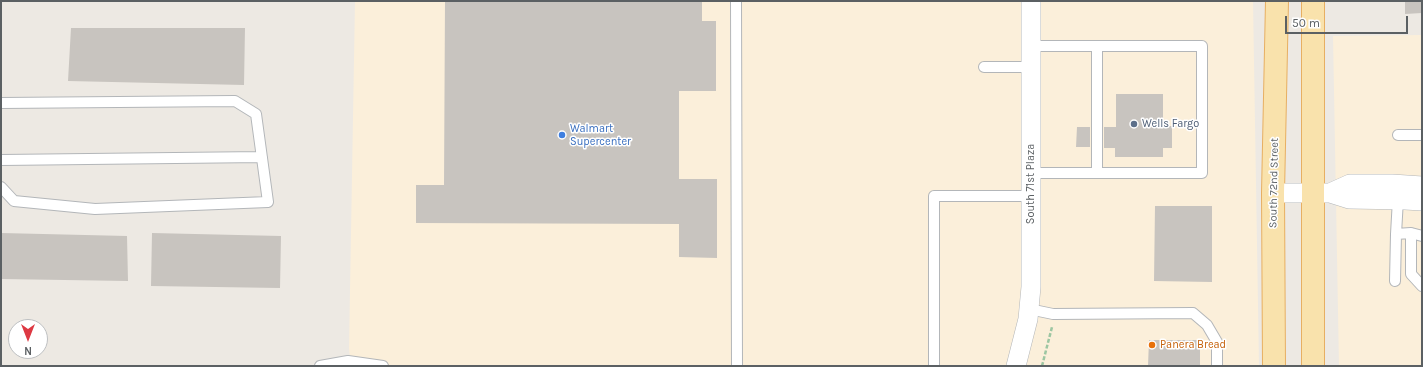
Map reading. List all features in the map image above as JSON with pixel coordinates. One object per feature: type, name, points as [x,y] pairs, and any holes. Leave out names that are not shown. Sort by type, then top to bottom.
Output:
[{"type":"main road","name":"South 72nd Street","points":[[1274,366],[1273,193],[1277,1]]},
{"type":"main road","points":[[1313,1],[1322,193],[1313,366]]},
{"type":"street","name":"South 71st Plaza","points":[[1016,366],[1026,326],[1031,287],[1031,1]]},
{"type":"street","points":[[1322,193],[1350,184],[1422,186]]},
{"type":"street","points":[[1273,193],[1322,193],[1349,199],[1398,199],[1422,201]]},
{"type":"lane","points":[[736,1],[737,366]]},
{"type":"lane","points":[[1031,46],[1202,46],[1202,173],[1031,173]]},
{"type":"lane","points":[[1097,46],[1097,173]]},
{"type":"lane","points":[[984,67],[1031,67]]},
{"type":"lane","points":[[1,103],[235,101],[256,114],[268,202],[95,209],[14,201],[1,188]]},
{"type":"lane","points":[[1398,135],[1422,134]]},
{"type":"lane","points":[[1,160],[262,157]]},
{"type":"lane","points":[[934,366],[934,196],[1031,196]]},
{"type":"lane","points":[[1395,281],[1398,199]]},
{"type":"lane","points":[[1396,234],[1411,233],[1422,236]]},
{"type":"lane","points":[[1411,233],[1411,274],[1422,286]]},
{"type":"lane","points":[[1029,309],[1053,314],[1193,313],[1207,325],[1217,342],[1217,366]]},
{"type":"lane","points":[[320,366],[348,361],[383,366]]},
{"type":"path","points":[[1042,366],[1053,325]]},
{"type":"shaded area","points":[[355,1],[1253,1],[1259,366],[351,366],[349,349]]},
{"type":"shaded area","points":[[1422,35],[1422,366],[1339,366],[1333,36]]},
{"type":"building","name":"Walmart Supercenter","points":[[445,1],[702,1],[702,21],[716,21],[716,91],[679,91],[679,179],[717,179],[717,258],[679,257],[679,224],[416,223],[416,185],[444,185]]},
{"type":"building","points":[[1405,1],[1422,1],[1422,13],[1405,14]]},
{"type":"building","points":[[71,28],[245,28],[244,85],[68,81]]},
{"type":"building","points":[[1116,94],[1163,94],[1163,126],[1172,126],[1172,148],[1163,148],[1163,157],[1115,157],[1115,148],[1104,148],[1104,127],[1116,127]]},
{"type":"building","points":[[1077,127],[1090,127],[1090,147],[1076,147]]},
{"type":"building","points":[[1155,206],[1212,206],[1212,282],[1154,281]]},
{"type":"building","points":[[1,233],[127,236],[128,281],[1,279]]},
{"type":"building","points":[[152,233],[281,236],[280,288],[151,286]]},
{"type":"building","points":[[1149,340],[1200,340],[1200,366],[1148,366]]},
{"type":"place","name":"Wells Fargo","points":[[1134,124]]},
{"type":"place","name":"Walmart Supercenter","points":[[562,135]]},
{"type":"place","name":"Panera Bread","points":[[1152,345]]}]
